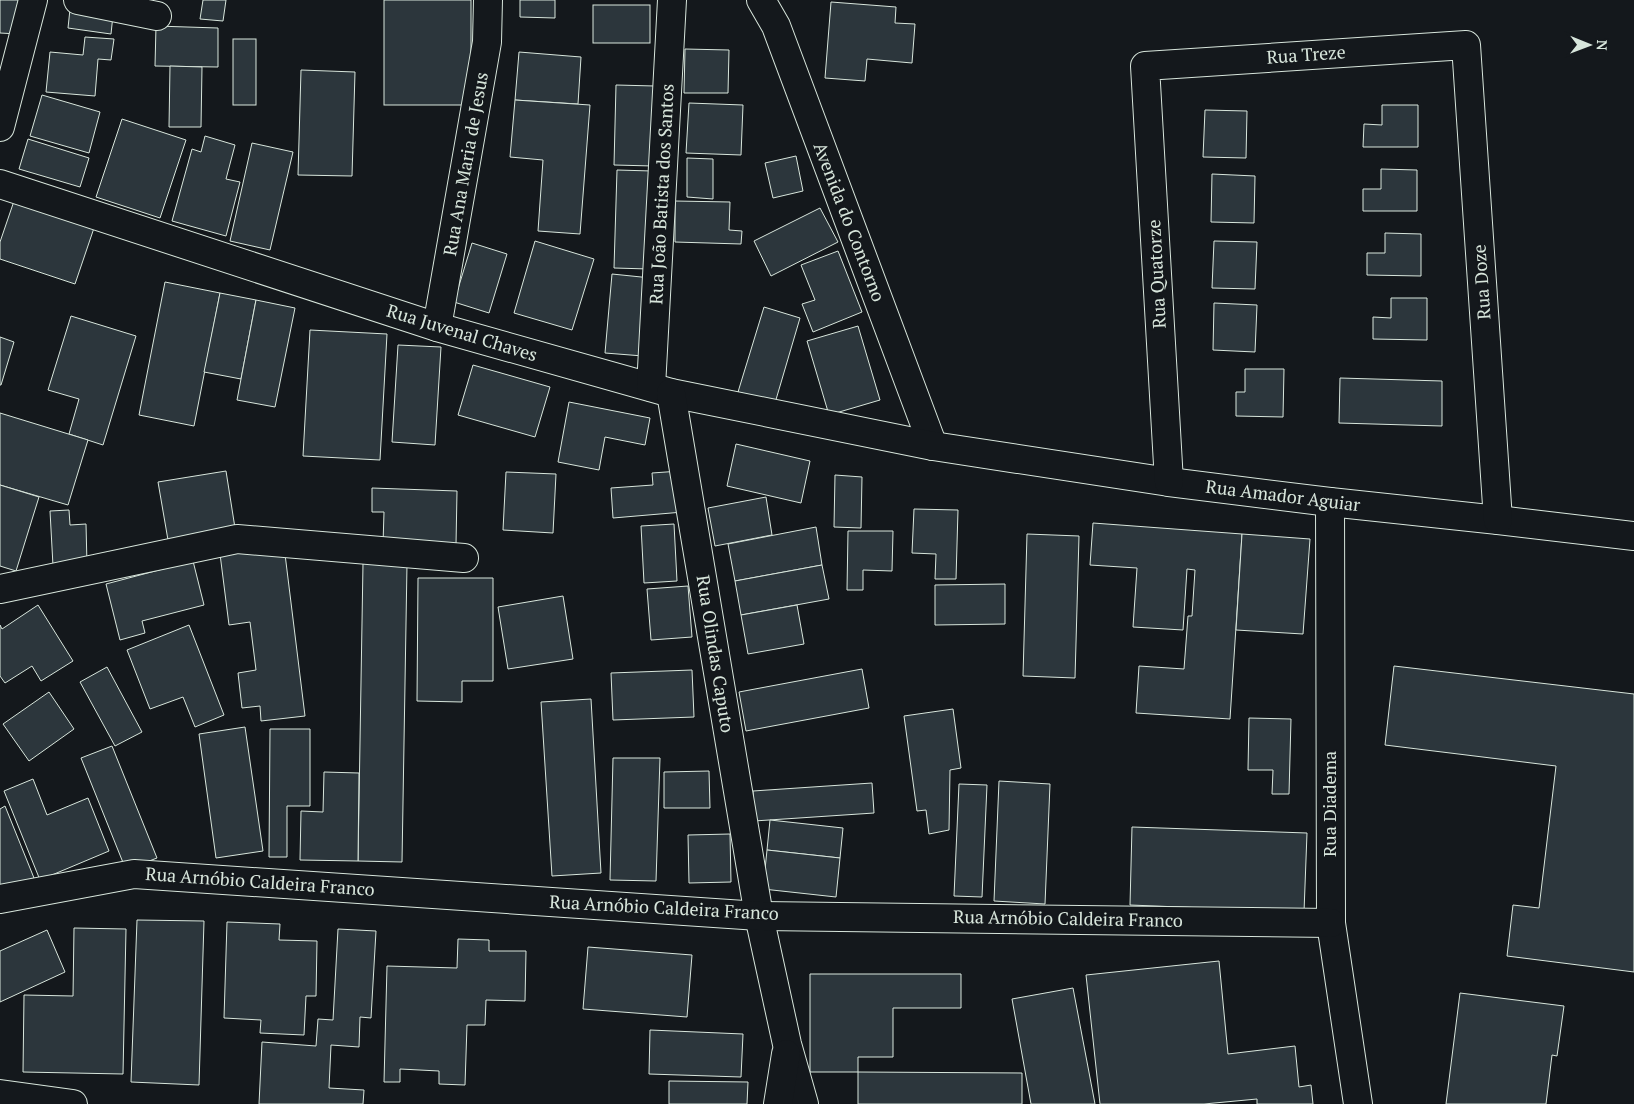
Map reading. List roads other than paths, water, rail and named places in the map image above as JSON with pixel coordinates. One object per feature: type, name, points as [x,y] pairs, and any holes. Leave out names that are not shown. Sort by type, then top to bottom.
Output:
[{"type":"street","points":[[0,127],[33,0]]},
{"type":"street","points":[[78,0],[156,16]]},
{"type":"street","name":"Rua Ana Maria de Jesus","points":[[437,328],[488,42],[488,0]]},
{"type":"street","name":"Rua João Batista dos Santos","points":[[661,390],[672,0]]},
{"type":"street","name":"Avenida do Contorno","points":[[761,0],[776,26],[933,446]]},
{"type":"street","name":"Rua Treze","points":[[1145,66],[1466,45]]},
{"type":"street","name":"Rua Doze","points":[[1466,45],[1498,520]]},
{"type":"street","name":"Rua Quatorze","points":[[1145,66],[1168,482]]},
{"type":"street","name":"Rua Juvenal Chaves","points":[[0,184],[437,328],[661,390],[933,446]]},
{"type":"street","name":"Rua Olindas Caputo","points":[[661,390],[759,916],[787,1044],[804,1104]]},
{"type":"street","name":"Rua Amador Aguiar","points":[[933,446],[1168,482],[1634,536]]},
{"type":"street","name":"Rua Diadema","points":[[1330,502],[1331,923],[1358,1104]]},
{"type":"street","points":[[0,589],[237,539],[464,558]]},
{"type":"street","name":"Rua Arnóbio Caldeira Franco","points":[[0,899],[134,874],[759,916],[1331,923]]},
{"type":"street","points":[[778,1104],[787,1044]]},
{"type":"street","points":[[0,1094],[73,1104]]}]
